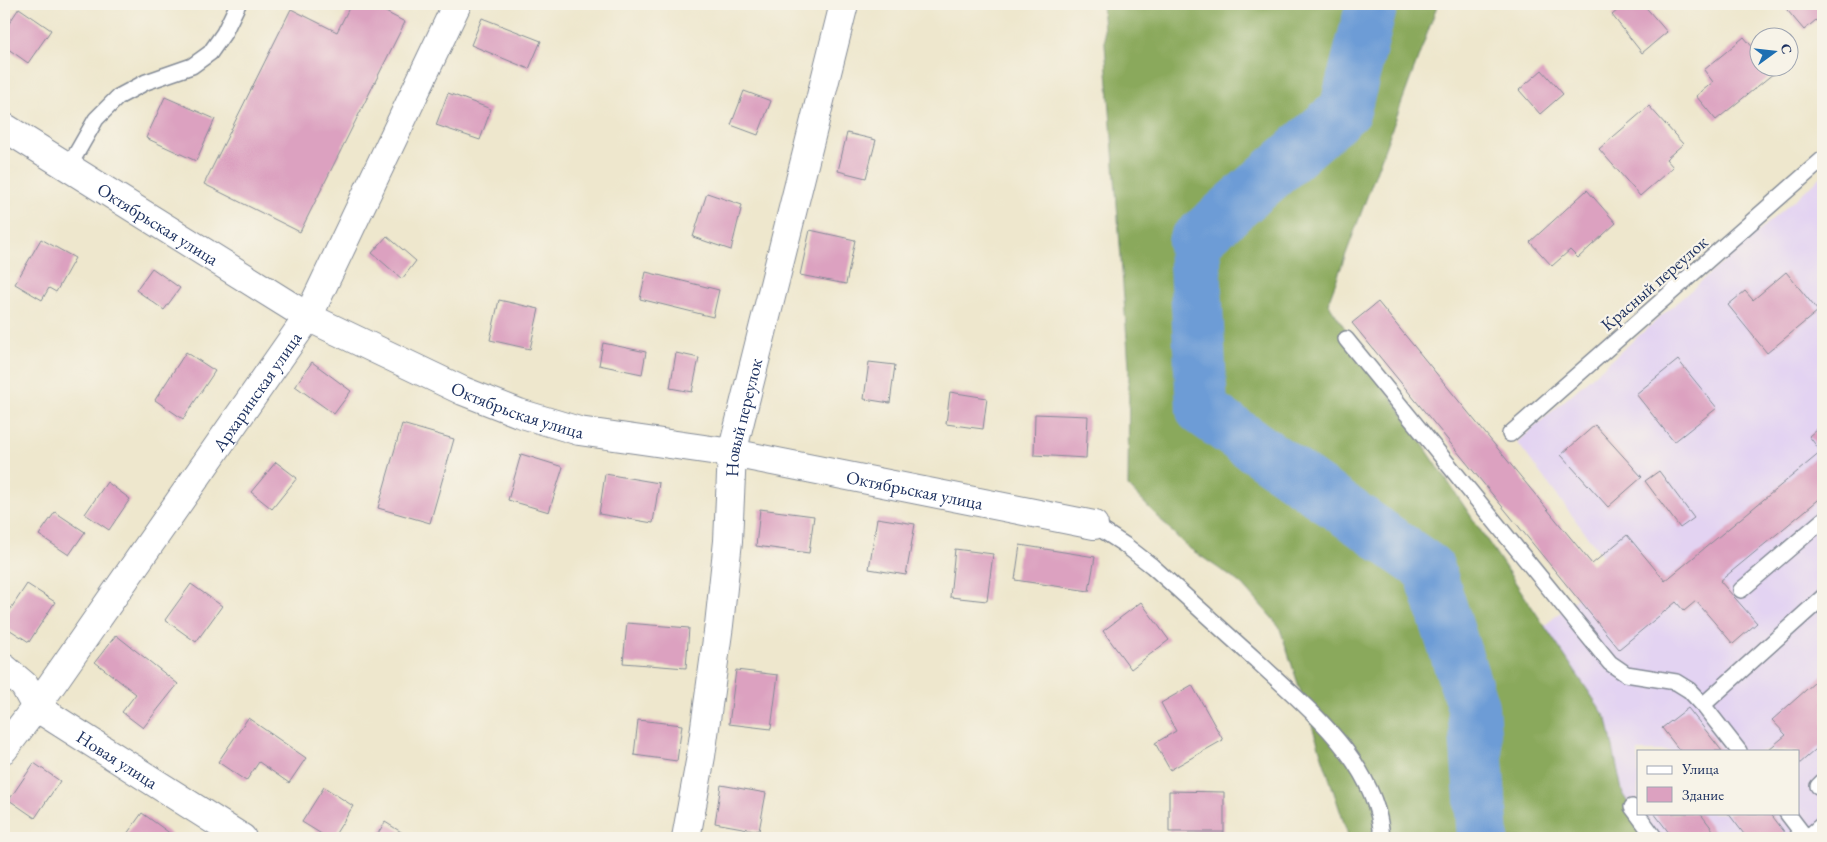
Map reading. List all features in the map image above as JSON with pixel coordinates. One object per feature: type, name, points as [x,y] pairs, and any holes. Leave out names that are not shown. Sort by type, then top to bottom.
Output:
[{"type":"street","name":"Архаринская улица","points":[[4,749],[36,707],[308,317],[457,4]]},
{"type":"street","name":"Новый переулок","points":[[686,838],[701,756],[719,625],[728,541],[732,453],[844,4]]},
{"type":"street","name":"Октябрьская улица","points":[[4,126],[68,168],[308,317],[463,391],[519,413],[579,431],[732,453],[1094,525]]},
{"type":"street","name":"Новая улица","points":[[4,668],[24,684],[36,707],[242,838]]},
{"type":"lane","points":[[68,168],[96,119],[118,97],[146,82],[192,66],[210,53],[224,33],[238,4]]},
{"type":"lane","name":"Красный переулок","points":[[1510,434],[1823,160]]},
{"type":"lane","points":[[1346,338],[1610,663],[1626,674],[1676,682],[1689,690],[1703,705],[1737,750]]},
{"type":"lane","points":[[1741,590],[1823,520]]},
{"type":"lane","points":[[1094,525],[1125,545],[1152,566],[1321,720],[1351,756],[1371,794],[1382,828],[1382,838]]},
{"type":"lane","points":[[1703,705],[1823,597]]},
{"type":"lane","points":[[1632,808],[1655,838]]},
{"type":"lane","points":[[1788,814],[1806,838],[1823,824]]},
{"type":"shaded area","points":[[1823,175],[1823,838],[1652,838],[1623,795],[1607,719],[1544,626],[1612,569],[1517,442]]},
{"type":"green space","points":[[1102,4],[1438,4],[1328,303],[1607,719],[1623,795],[1652,838],[1349,838],[1279,626],[1243,585],[1186,546],[1128,486],[1129,366]]},
{"type":"building","points":[[351,4],[370,4],[405,22],[300,232],[204,184],[291,9],[337,32]]},
{"type":"building","points":[[1625,4],[1643,4],[1667,32],[1642,53],[1612,15]]},
{"type":"building","points":[[1782,4],[1823,4],[1823,28],[1816,20],[1804,30]]},
{"type":"building","points":[[19,8],[51,30],[28,63],[4,46],[4,31]]},
{"type":"building","points":[[482,18],[541,41],[529,69],[471,45]]},
{"type":"building","points":[[1744,37],[1750,44],[1750,78],[1768,78],[1716,120],[1696,96],[1713,82],[1704,70]]},
{"type":"building","points":[[1542,70],[1563,94],[1540,114],[1519,90]]},
{"type":"building","points":[[744,91],[771,101],[758,135],[731,125]]},
{"type":"building","points":[[448,93],[491,109],[480,140],[436,125]]},
{"type":"building","points":[[165,97],[215,119],[196,161],[146,138]]},
{"type":"building","points":[[1649,106],[1683,144],[1666,159],[1673,167],[1640,196],[1599,149]]},
{"type":"building","points":[[847,133],[876,140],[866,178],[838,171]]},
{"type":"building","points":[[1587,190],[1616,223],[1578,258],[1570,250],[1552,266],[1530,242]]},
{"type":"building","points":[[707,193],[742,205],[731,250],[693,237]]},
{"type":"building","points":[[810,230],[855,240],[846,284],[800,275]]},
{"type":"building","points":[[387,236],[416,261],[402,279],[372,253]]},
{"type":"building","points":[[41,239],[75,258],[56,292],[49,288],[42,300],[15,284]]},
{"type":"building","points":[[152,268],[180,288],[164,310],[136,290]]},
{"type":"building","points":[[646,272],[719,290],[713,317],[640,299]]},
{"type":"building","points":[[1786,272],[1818,311],[1767,353],[1728,305],[1745,291],[1753,300]]},
{"type":"building","points":[[499,300],[539,309],[530,349],[490,340]]},
{"type":"building","points":[[1378,302],[1592,564],[1627,535],[1665,581],[1821,452],[1809,436],[1823,424],[1823,496],[1720,581],[1757,623],[1733,644],[1696,601],[1684,611],[1676,602],[1619,649],[1352,323]]},
{"type":"building","points":[[603,343],[646,352],[642,374],[599,365]]},
{"type":"building","points":[[186,352],[215,371],[183,419],[155,400]]},
{"type":"building","points":[[676,353],[699,358],[692,392],[670,388]]},
{"type":"building","points":[[1678,360],[1717,408],[1674,442],[1636,394]]},
{"type":"building","points":[[312,362],[351,391],[334,414],[295,386]]},
{"type":"building","points":[[869,362],[895,365],[890,403],[864,399]]},
{"type":"building","points":[[950,392],[987,398],[983,429],[946,424]]},
{"type":"building","points":[[1035,414],[1088,416],[1086,458],[1034,455]]},
{"type":"building","points":[[402,424],[454,439],[430,523],[378,508]]},
{"type":"building","points":[[1595,425],[1642,477],[1608,507],[1561,455]]},
{"type":"building","points":[[521,454],[563,467],[549,512],[508,500]]},
{"type":"building","points":[[276,462],[297,478],[272,509],[251,492]]},
{"type":"building","points":[[1659,471],[1694,518],[1680,528],[1645,481]]},
{"type":"building","points":[[605,474],[659,483],[653,523],[599,514]]},
{"type":"building","points":[[107,482],[130,499],[109,530],[85,514]]},
{"type":"building","points":[[760,509],[814,516],[809,553],[756,546]]},
{"type":"building","points":[[55,512],[85,532],[69,555],[39,535]]},
{"type":"building","points":[[877,518],[915,524],[906,575],[869,569]]},
{"type":"building","points":[[1020,545],[1095,557],[1089,591],[1015,580]]},
{"type":"building","points":[[955,549],[993,554],[987,601],[950,597]]},
{"type":"building","points":[[27,584],[55,602],[29,642],[4,626],[4,619]]},
{"type":"building","points":[[191,584],[222,606],[196,642],[165,620]]},
{"type":"building","points":[[1141,602],[1169,640],[1131,669],[1103,631]]},
{"type":"building","points":[[627,623],[689,628],[686,668],[623,663]]},
{"type":"building","points":[[116,635],[178,684],[143,728],[122,712],[136,694],[95,662]]},
{"type":"building","points":[[736,670],[778,675],[771,729],[729,724]]},
{"type":"building","points":[[1823,675],[1823,743],[1800,763],[1800,750],[1769,749],[1786,735],[1772,720]]},
{"type":"building","points":[[1192,685],[1223,740],[1170,770],[1155,743],[1176,731],[1161,703]]},
{"type":"building","points":[[1688,708],[1721,750],[1679,750],[1662,728]]},
{"type":"building","points":[[248,718],[306,758],[289,783],[259,762],[246,781],[218,762]]},
{"type":"building","points":[[638,720],[682,725],[677,761],[634,755]]},
{"type":"building","points":[[34,763],[60,781],[35,818],[9,800]]},
{"type":"building","points":[[721,785],[766,793],[759,831],[715,823]]},
{"type":"building","points":[[324,787],[353,806],[333,838],[328,838],[302,822]]},
{"type":"building","points":[[1169,791],[1224,792],[1224,832],[1169,832]]},
{"type":"building","points":[[142,813],[171,834],[168,838],[124,838]]},
{"type":"building","points":[[1655,814],[1701,814],[1719,838],[1673,838]]},
{"type":"building","points":[[1729,814],[1771,814],[1789,838],[1747,838]]},
{"type":"building","points":[[385,822],[411,838],[375,838]]},
{"type":"waterway","points":[[1372,4],[1345,110],[1194,242],[1202,410],[1429,569],[1473,707],[1483,838]]}]
